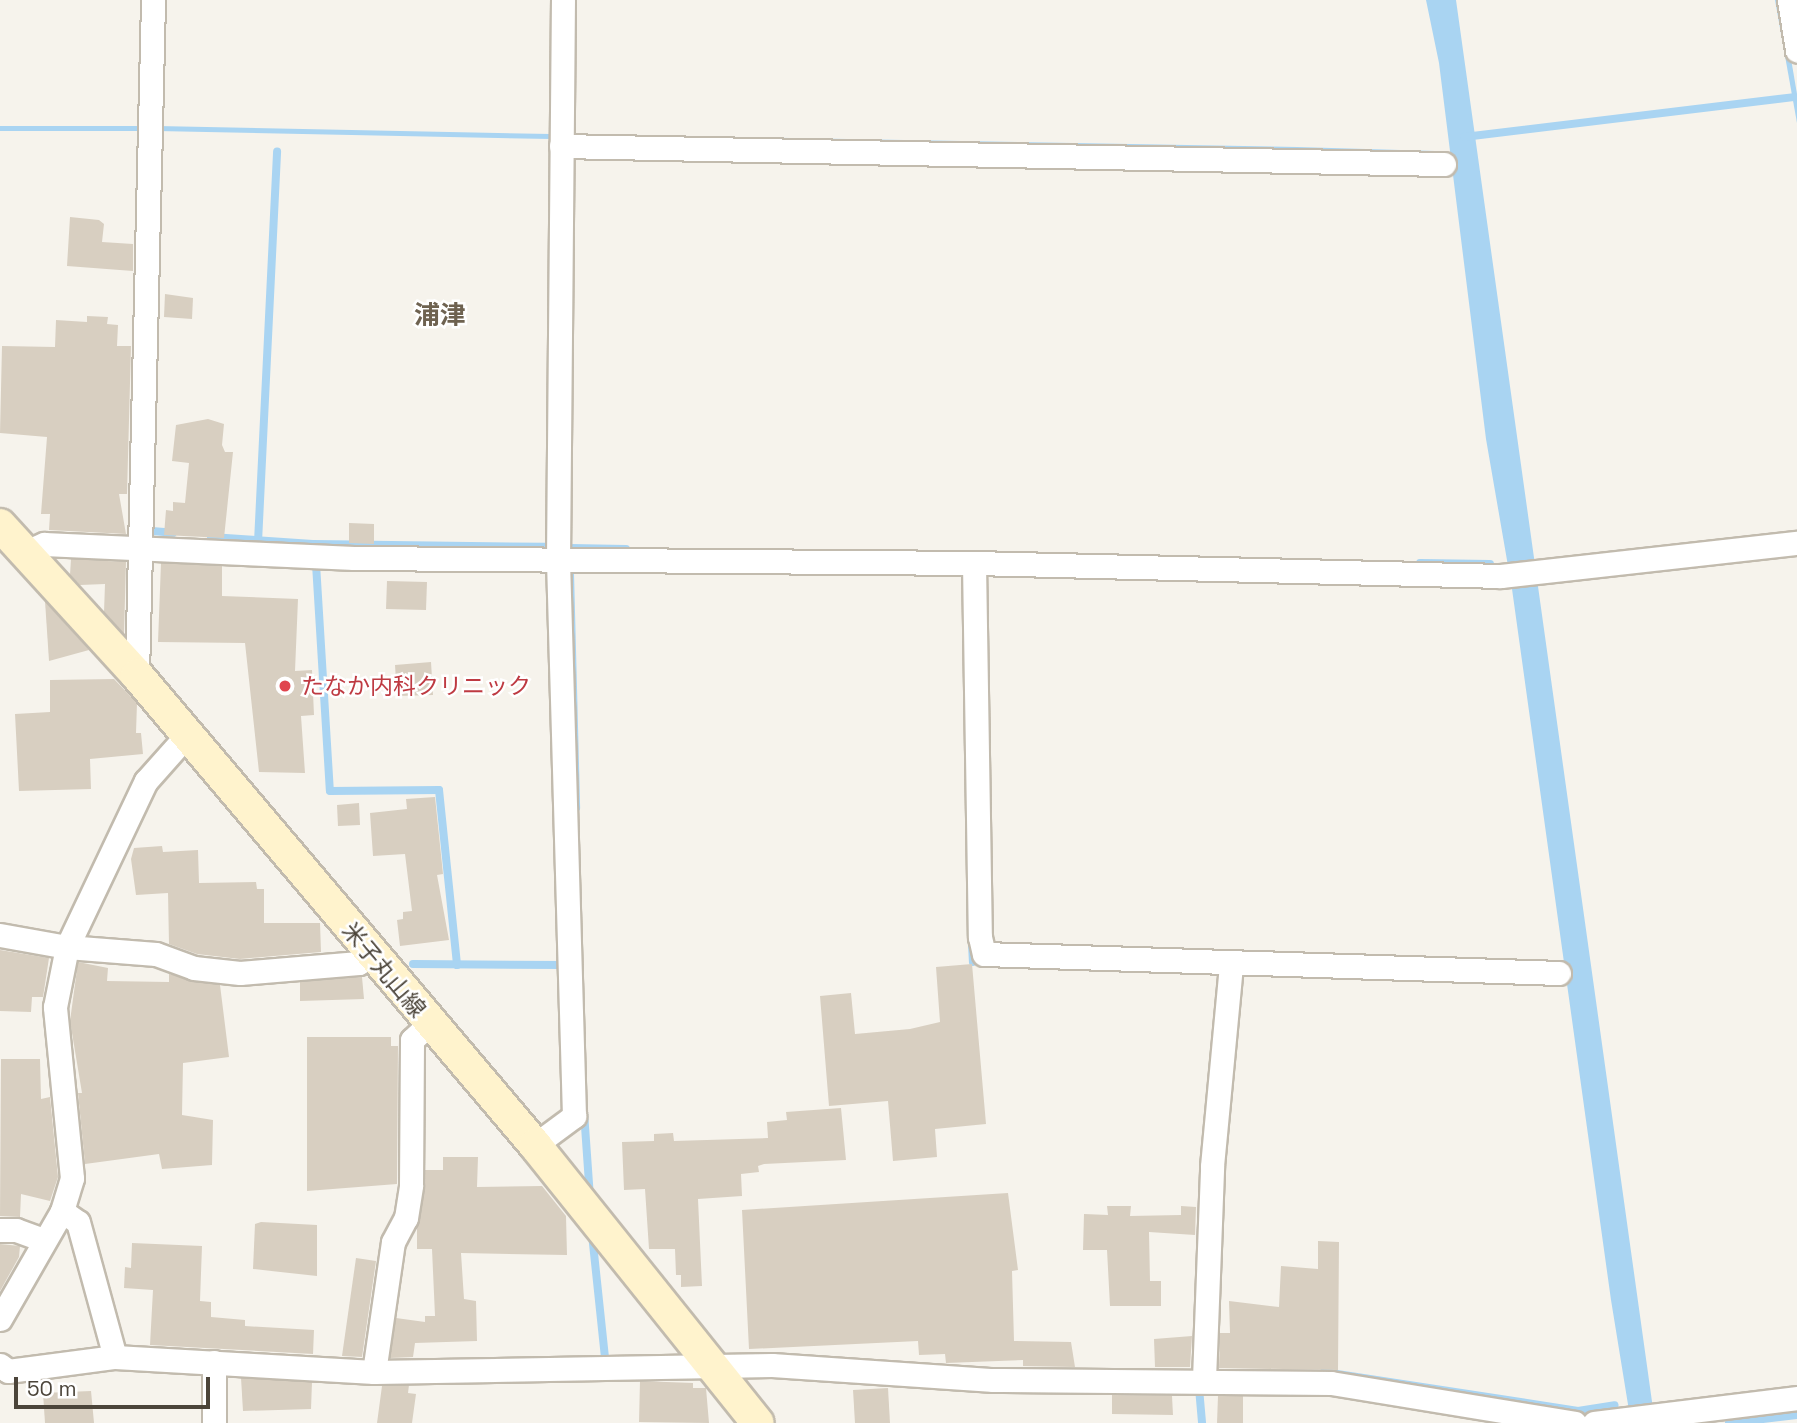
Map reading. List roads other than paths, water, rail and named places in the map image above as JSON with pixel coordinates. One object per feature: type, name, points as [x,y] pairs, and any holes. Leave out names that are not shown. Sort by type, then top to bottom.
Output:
[{"type":"main road","name":"米子丸山線","points":[[1,528],[137,675],[370,955],[535,1145],[715,1365],[758,1423]]},
{"type":"street","points":[[137,675],[153,0]]},
{"type":"street","points":[[535,1145],[574,1116],[558,560],[564,0]]},
{"type":"street","points":[[1789,0],[1797,50]]},
{"type":"street","points":[[561,146],[1444,164]]},
{"type":"street","points":[[26,552],[44,544],[354,558],[974,563],[1506,576],[1797,543]]},
{"type":"street","points":[[974,563],[979,937],[984,954],[1231,965],[1559,973]]},
{"type":"street","points":[[0,1319],[62,1211],[72,1178],[55,1007],[67,947],[146,782],[187,735]]},
{"type":"street","points":[[0,934],[67,947],[156,954],[194,968],[240,973],[359,963],[370,955]]},
{"type":"street","points":[[1204,1379],[1212,1166],[1231,965]]},
{"type":"street","points":[[374,1372],[393,1242],[406,1218],[411,1185],[412,1041],[430,1023]]},
{"type":"street","points":[[62,1211],[78,1222],[115,1357]]},
{"type":"street","points":[[0,1230],[16,1230],[44,1240]]},
{"type":"street","points":[[0,1365],[8,1371],[115,1357],[374,1372],[715,1365],[993,1380],[1204,1379],[1331,1383],[1575,1423]]},
{"type":"street","points":[[214,1362],[214,1423]]},
{"type":"street","points":[[1594,1423],[1797,1398]]},
{"type":"water","points":[[1426,0],[1456,0],[1655,1423],[1631,1423],[1611,1300],[1512,589],[1486,439],[1439,63]]},
{"type":"water","points":[[1775,0],[1781,0],[1797,94],[1797,123]]},
{"type":"water","points":[[0,126],[141,126],[141,131],[0,131]]},
{"type":"water","points":[[157,126],[551,134],[551,139],[157,131]]},
{"type":"water","points":[[566,134],[1435,151],[1433,156],[567,140]]},
{"type":"waterway","points":[[1464,137],[1794,97]]},
{"type":"waterway","points":[[258,542],[277,151]]},
{"type":"waterway","points":[[152,531],[173,533]]},
{"type":"waterway","points":[[211,537],[313,544],[546,547]]},
{"type":"waterway","points":[[570,548],[626,549]]},
{"type":"waterway","points":[[1420,563],[1490,564]]},
{"type":"waterway","points":[[316,564],[330,791],[439,790],[457,965]]},
{"type":"waterway","points":[[570,573],[576,808]]},
{"type":"waterway","points":[[972,944],[973,962]]},
{"type":"waterway","points":[[413,964],[563,965]]},
{"type":"waterway","points":[[584,1112],[590,1197]]},
{"type":"waterway","points":[[592,1234],[606,1367]]},
{"type":"waterway","points":[[1324,1372],[1578,1411],[1615,1405]]},
{"type":"waterway","points":[[1199,1388],[1202,1423]]},
{"type":"waterway","points":[[1729,1423],[1797,1415]]},
{"type":"place","name":"たなか内科クリニック","points":[[285,686]]},
{"type":"district","name":"浦津","points":[[440,316]]}]
